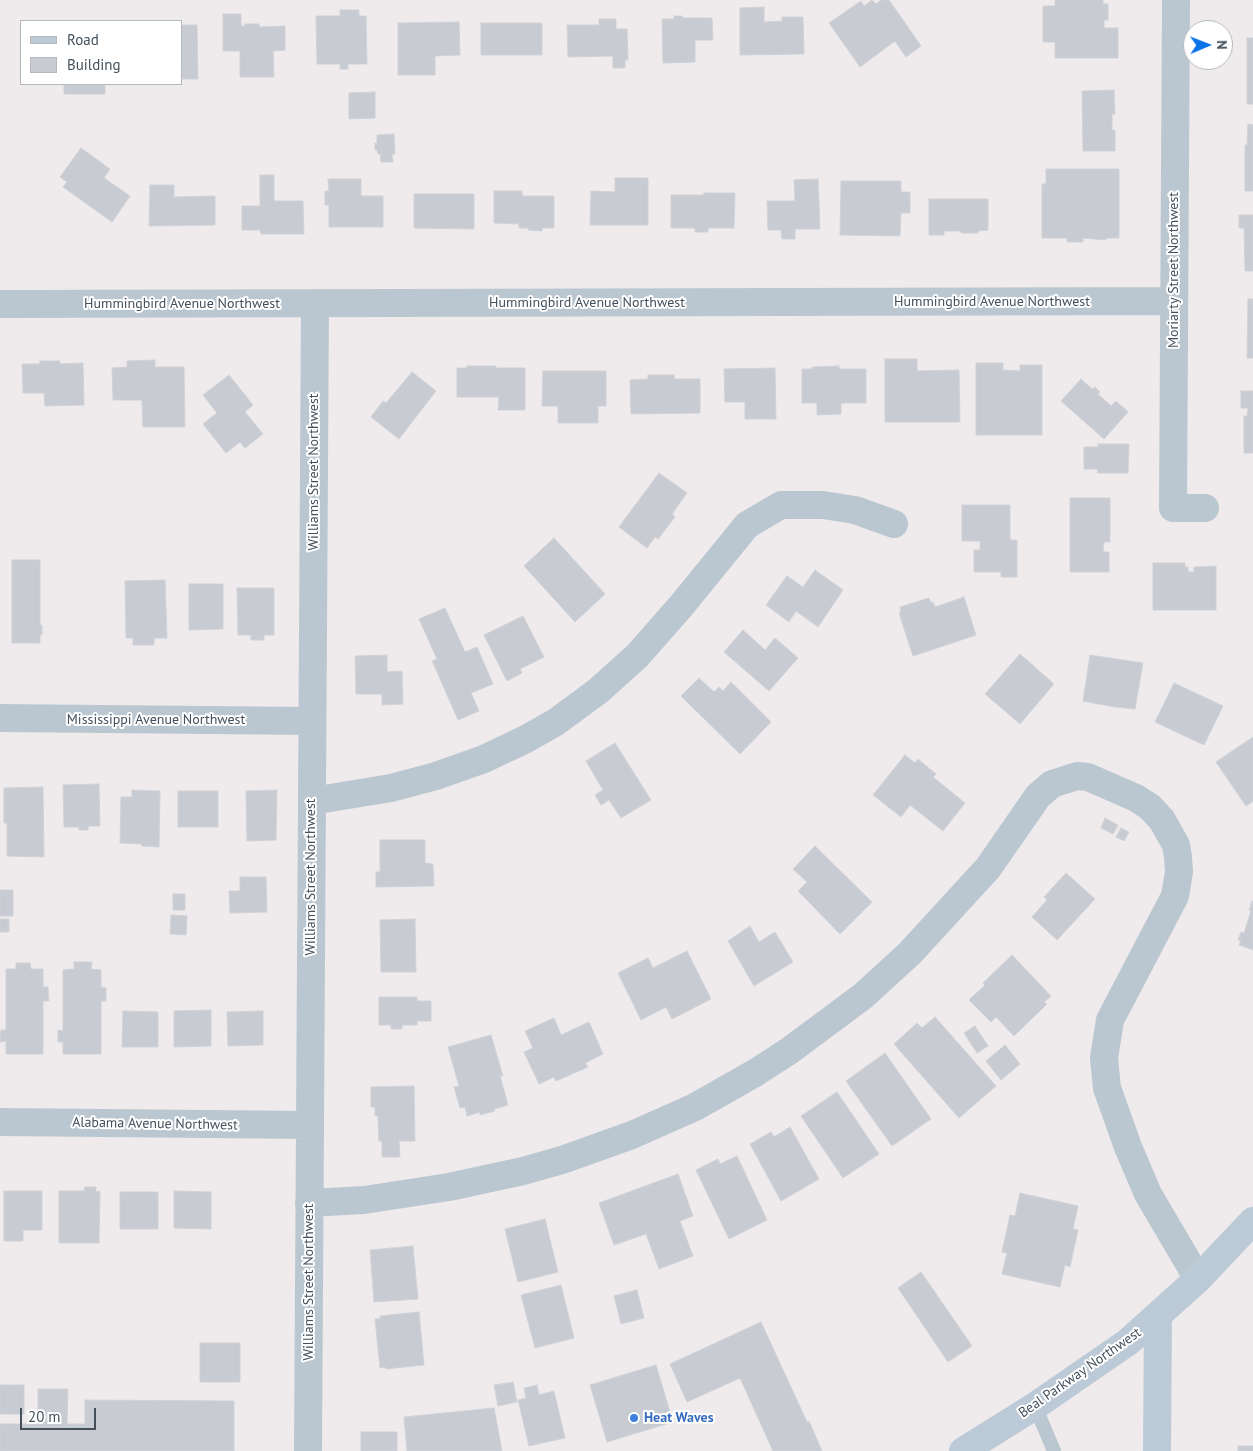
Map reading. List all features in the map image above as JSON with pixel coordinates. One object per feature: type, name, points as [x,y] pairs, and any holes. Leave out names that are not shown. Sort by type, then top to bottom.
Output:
[{"type":"main road","name":"Beal Parkway Northwest","points":[[964,1451],[1035,1406],[1128,1342],[1198,1279],[1253,1221]]},
{"type":"main road","points":[[1157,1451],[1158,1315]]},
{"type":"street","name":"Moriarty Street Northwest","points":[[1176,0],[1173,508],[1205,508]]},
{"type":"street","name":"Hummingbird Avenue Northwest","points":[[0,304],[1174,301]]},
{"type":"street","name":"Williams Street Northwest","points":[[308,1451],[315,303]]},
{"type":"street","points":[[312,801],[391,788],[436,776],[484,759],[556,722],[598,691],[637,656],[681,606],[747,525],[781,505],[823,504],[855,510],[894,524]]},
{"type":"street","name":"Mississippi Avenue Northwest","points":[[0,718],[312,721]]},
{"type":"street","points":[[309,1203],[373,1198],[449,1187],[523,1171],[562,1160],[632,1135],[704,1102],[756,1073],[790,1051],[863,996],[910,953],[988,868],[1038,796],[1052,784],[1066,778],[1088,777],[1136,798],[1150,807],[1162,820],[1176,845],[1179,872],[1175,896],[1110,1020],[1104,1058],[1107,1088],[1128,1147],[1148,1194],[1198,1279]]},
{"type":"street","name":"Alabama Avenue Northwest","points":[[0,1122],[310,1125]]},
{"type":"lane","points":[[1035,1406],[1054,1451]]},
{"type":"building","points":[[872,0],[876,4],[881,0],[889,0],[921,46],[906,57],[895,41],[860,67],[829,23],[861,1],[864,6]]},
{"type":"building","points":[[1055,0],[1103,0],[1103,4],[1108,4],[1108,20],[1104,20],[1104,28],[1118,28],[1118,58],[1055,58],[1055,42],[1043,42],[1043,6],[1055,6]]},
{"type":"building","points":[[764,7],[764,22],[782,21],[782,17],[803,17],[804,54],[740,55],[740,8]]},
{"type":"building","points":[[340,10],[359,10],[359,16],[366,16],[367,64],[348,64],[348,69],[340,69],[340,64],[317,64],[316,16],[340,16]]},
{"type":"building","points":[[223,14],[241,14],[241,26],[245,26],[245,24],[259,24],[259,27],[285,26],[285,50],[273,51],[274,77],[240,77],[240,51],[223,51]]},
{"type":"building","points":[[674,16],[682,16],[683,18],[712,18],[713,40],[695,40],[695,62],[663,63],[662,19],[674,19]]},
{"type":"building","points":[[599,19],[616,19],[616,29],[627,29],[628,60],[625,60],[625,68],[613,68],[613,56],[568,57],[567,25],[599,25]]},
{"type":"building","points":[[459,22],[460,55],[435,56],[435,75],[398,75],[398,23]]},
{"type":"building","points":[[481,23],[542,23],[542,55],[481,55]]},
{"type":"building","points":[[182,25],[197,25],[198,79],[182,79]]},
{"type":"building","points":[[1247,38],[1253,38],[1253,104],[1247,104]]},
{"type":"building","points":[[64,85],[105,85],[105,94],[64,94]]},
{"type":"building","points":[[1114,90],[1115,114],[1112,114],[1112,130],[1115,130],[1115,151],[1083,151],[1082,91]]},
{"type":"building","points":[[375,92],[375,118],[349,119],[349,93]]},
{"type":"building","points":[[1248,124],[1253,125],[1253,191],[1245,191],[1245,145],[1247,145]]},
{"type":"building","points":[[394,134],[395,154],[392,154],[393,162],[381,162],[380,154],[375,150],[377,135]]},
{"type":"building","points":[[81,148],[110,169],[104,178],[130,196],[112,222],[63,187],[67,182],[60,177]]},
{"type":"building","points":[[1046,169],[1119,169],[1119,238],[1106,238],[1106,240],[1083,238],[1083,242],[1067,242],[1067,238],[1042,238],[1042,184],[1046,184]]},
{"type":"building","points":[[260,175],[274,175],[274,201],[303,201],[304,234],[261,234],[260,230],[242,230],[242,206],[260,206]]},
{"type":"building","points":[[615,178],[648,178],[648,225],[590,225],[591,191],[615,192]]},
{"type":"building","points":[[328,179],[361,179],[361,196],[383,196],[383,227],[329,227],[329,205],[325,205],[325,191],[329,191]]},
{"type":"building","points":[[818,179],[820,229],[795,229],[795,239],[782,239],[781,230],[768,230],[767,201],[795,201],[794,180]]},
{"type":"building","points":[[841,181],[901,181],[901,192],[910,192],[910,213],[901,213],[900,236],[840,235]]},
{"type":"building","points":[[150,185],[174,185],[174,197],[215,196],[215,225],[149,226]]},
{"type":"building","points":[[494,191],[522,191],[522,196],[554,196],[554,228],[542,228],[542,231],[528,230],[528,228],[519,228],[519,224],[494,223]]},
{"type":"building","points":[[704,193],[735,193],[734,228],[708,228],[708,232],[695,232],[695,228],[671,228],[671,195],[704,195]]},
{"type":"building","points":[[414,194],[474,194],[474,229],[414,228]]},
{"type":"building","points":[[929,199],[988,199],[988,230],[978,231],[978,233],[944,231],[944,235],[929,235]]},
{"type":"building","points":[[1239,215],[1253,215],[1253,271],[1245,271],[1244,228],[1239,228]]},
{"type":"building","points":[[1248,299],[1253,299],[1253,358],[1247,358]]},
{"type":"building","points":[[885,359],[917,359],[917,371],[959,370],[960,422],[885,422]]},
{"type":"building","points":[[155,360],[155,367],[184,367],[185,427],[143,427],[142,400],[113,400],[112,368],[127,367],[127,361]]},
{"type":"building","points":[[40,361],[60,361],[60,364],[83,363],[84,405],[45,406],[44,393],[23,393],[22,364],[40,364]]},
{"type":"building","points":[[976,363],[1003,363],[1003,370],[1020,371],[1020,365],[1042,365],[1042,435],[976,435]]},
{"type":"building","points":[[467,366],[525,368],[525,410],[498,410],[499,397],[457,397],[457,368],[467,368]]},
{"type":"building","points":[[839,366],[839,369],[866,369],[866,403],[841,403],[841,414],[817,415],[817,403],[802,403],[802,369]]},
{"type":"building","points":[[775,368],[776,419],[745,419],[745,402],[725,402],[724,369]]},
{"type":"building","points":[[543,371],[606,371],[606,406],[598,406],[598,423],[558,423],[558,406],[542,406]]},
{"type":"building","points":[[412,372],[436,391],[399,439],[371,417],[383,401],[386,403]]},
{"type":"building","points":[[229,375],[253,405],[245,412],[263,434],[245,448],[240,442],[226,453],[203,424],[217,413],[203,395]]},
{"type":"building","points":[[648,375],[674,375],[675,379],[700,379],[700,413],[631,414],[630,380],[648,379]]},
{"type":"building","points":[[1081,379],[1092,389],[1095,387],[1100,392],[1098,394],[1111,406],[1116,401],[1128,412],[1104,439],[1061,401]]},
{"type":"building","points":[[1241,391],[1253,391],[1253,453],[1244,453],[1244,416],[1247,416],[1248,408],[1241,408]]},
{"type":"building","points":[[1098,444],[1129,444],[1128,473],[1097,473],[1098,469],[1084,469],[1084,447],[1098,447]]},
{"type":"building","points":[[659,473],[687,493],[672,514],[675,517],[658,539],[655,537],[647,548],[619,527]]},
{"type":"building","points":[[1070,498],[1110,498],[1110,542],[1104,542],[1103,552],[1109,552],[1109,572],[1070,572]]},
{"type":"building","points":[[962,505],[1010,505],[1010,540],[1017,540],[1017,577],[1001,577],[1001,572],[974,572],[974,550],[980,550],[980,541],[962,541]]},
{"type":"building","points":[[554,538],[605,594],[575,622],[524,566]]},
{"type":"building","points":[[12,560],[40,560],[40,625],[42,625],[42,635],[40,635],[40,643],[12,643]]},
{"type":"building","points":[[1153,563],[1185,563],[1185,567],[1188,567],[1188,572],[1194,572],[1194,567],[1216,566],[1216,610],[1153,610]]},
{"type":"building","points":[[815,570],[843,590],[818,627],[796,611],[789,622],[766,605],[787,576],[803,587]]},
{"type":"building","points":[[165,580],[167,638],[154,638],[154,645],[133,645],[133,638],[126,638],[125,581]]},
{"type":"building","points":[[189,584],[223,584],[223,629],[189,630]]},
{"type":"building","points":[[237,588],[274,588],[274,635],[264,635],[264,640],[251,640],[251,635],[238,635]]},
{"type":"building","points":[[964,597],[976,635],[913,656],[899,613],[901,613],[900,607],[929,598],[935,607]]},
{"type":"building","points":[[445,608],[465,652],[477,647],[493,684],[471,693],[479,711],[458,720],[432,661],[437,659],[419,619]]},
{"type":"building","points":[[523,616],[544,657],[520,669],[522,673],[507,681],[484,635]]},
{"type":"building","points":[[743,630],[765,650],[775,638],[798,658],[769,691],[724,652]]},
{"type":"building","points":[[1020,654],[1054,684],[1020,724],[985,694]]},
{"type":"building","points":[[387,655],[387,672],[402,671],[403,704],[382,705],[382,694],[356,694],[355,656]]},
{"type":"building","points":[[1090,655],[1143,663],[1135,709],[1083,701]]},
{"type":"building","points":[[699,678],[714,692],[719,687],[723,691],[731,682],[771,722],[740,754],[681,696]]},
{"type":"building","points":[[1174,683],[1223,706],[1204,745],[1155,722]]},
{"type":"building","points":[[1253,737],[1253,801],[1246,806],[1216,762]]},
{"type":"building","points":[[615,743],[651,800],[621,818],[609,800],[601,805],[595,795],[603,790],[586,761]]},
{"type":"building","points":[[905,755],[915,763],[918,759],[936,774],[933,777],[965,803],[943,831],[910,805],[901,817],[873,795]]},
{"type":"building","points":[[99,784],[100,826],[88,826],[88,830],[79,830],[79,827],[64,827],[63,785]]},
{"type":"building","points":[[43,787],[44,857],[7,856],[7,823],[4,823],[4,788]]},
{"type":"building","points":[[132,790],[160,791],[159,847],[120,843],[121,797],[132,797]]},
{"type":"building","points":[[277,790],[276,840],[247,841],[246,791]]},
{"type":"building","points":[[178,791],[218,791],[218,827],[178,827]]},
{"type":"building","points":[[1105,818],[1118,825],[1113,834],[1101,828]]},
{"type":"building","points":[[1121,828],[1129,832],[1124,841],[1116,837]]},
{"type":"building","points":[[380,840],[425,840],[425,863],[433,864],[434,886],[376,887],[376,872],[380,872]]},
{"type":"building","points":[[815,846],[872,902],[840,934],[798,891],[807,882],[793,869]]},
{"type":"building","points":[[1066,873],[1095,899],[1057,940],[1032,917],[1047,900],[1044,897]]},
{"type":"building","points":[[240,877],[266,877],[267,912],[230,913],[229,891],[240,891]]},
{"type":"building","points":[[0,890],[13,890],[13,916],[0,916]]},
{"type":"building","points":[[173,894],[185,894],[185,910],[173,910]]},
{"type":"building","points":[[1252,901],[1253,950],[1239,945],[1241,941],[1238,940],[1241,932],[1244,933]]},
{"type":"building","points":[[171,915],[187,916],[186,935],[170,934]]},
{"type":"building","points":[[0,919],[9,919],[9,932],[0,932]]},
{"type":"building","points":[[415,919],[416,972],[381,972],[380,920]]},
{"type":"building","points":[[750,926],[759,942],[775,932],[793,962],[754,986],[728,941]]},
{"type":"building","points":[[687,951],[711,999],[672,1019],[666,1007],[641,1020],[618,973],[648,958],[653,968]]},
{"type":"building","points":[[1012,955],[1051,996],[1044,1002],[1047,1004],[1014,1036],[996,1017],[991,1022],[969,1000],[985,985],[983,983]]},
{"type":"building","points":[[74,962],[92,962],[91,969],[101,970],[101,987],[106,988],[106,1001],[101,1001],[101,1054],[63,1054],[63,1042],[58,1042],[58,1030],[63,1031],[63,970],[74,969]]},
{"type":"building","points":[[16,963],[30,963],[31,969],[43,969],[43,987],[48,987],[49,1001],[43,1001],[43,1054],[6,1054],[6,1041],[0,1042],[1,1030],[6,1030],[6,969],[16,969]]},
{"type":"building","points":[[379,997],[417,997],[417,1001],[431,1001],[431,1021],[417,1021],[417,1025],[402,1025],[402,1029],[391,1029],[391,1025],[379,1025]]},
{"type":"building","points":[[211,1010],[211,1046],[174,1047],[174,1011]]},
{"type":"building","points":[[123,1011],[158,1012],[158,1047],[122,1047]]},
{"type":"building","points":[[263,1011],[263,1045],[228,1046],[227,1012]]},
{"type":"building","points":[[935,1017],[996,1086],[959,1118],[894,1044],[917,1023],[922,1028]]},
{"type":"building","points":[[554,1018],[561,1035],[589,1022],[603,1054],[585,1063],[588,1067],[556,1081],[554,1077],[539,1084],[524,1052],[533,1048],[525,1031]]},
{"type":"building","points":[[975,1026],[988,1046],[977,1053],[964,1033]]},
{"type":"building","points":[[491,1035],[503,1076],[500,1076],[508,1105],[494,1109],[495,1111],[480,1115],[480,1112],[467,1116],[465,1107],[460,1108],[454,1087],[459,1086],[448,1047]]},
{"type":"building","points":[[1005,1045],[1020,1064],[1001,1080],[986,1061]]},
{"type":"building","points":[[885,1053],[931,1119],[892,1146],[846,1081]]},
{"type":"building","points":[[414,1086],[415,1141],[399,1141],[400,1157],[382,1157],[382,1141],[379,1141],[378,1116],[375,1116],[375,1107],[371,1107],[371,1087]]},
{"type":"building","points":[[837,1092],[879,1154],[843,1178],[801,1116]]},
{"type":"building","points":[[790,1127],[819,1179],[781,1201],[750,1144],[771,1132],[774,1137]]},
{"type":"building","points":[[737,1156],[767,1220],[729,1239],[696,1170],[718,1159],[720,1164]]},
{"type":"building","points":[[678,1174],[693,1216],[680,1221],[693,1256],[659,1269],[646,1234],[614,1245],[599,1203]]},
{"type":"building","points":[[85,1187],[96,1187],[96,1192],[100,1191],[99,1243],[59,1243],[59,1191],[84,1191]]},
{"type":"building","points":[[4,1191],[42,1191],[42,1230],[23,1230],[23,1241],[4,1241]]},
{"type":"building","points":[[174,1191],[211,1192],[211,1229],[174,1228]]},
{"type":"building","points":[[120,1192],[158,1192],[158,1229],[120,1229]]},
{"type":"building","points":[[1020,1193],[1078,1206],[1073,1229],[1078,1230],[1070,1267],[1065,1265],[1060,1287],[1002,1274],[1007,1253],[1002,1252],[1010,1215],[1015,1216]]},
{"type":"building","points":[[545,1219],[558,1272],[518,1282],[505,1229]]},
{"type":"building","points":[[413,1246],[418,1299],[374,1302],[370,1250]]},
{"type":"building","points":[[921,1272],[972,1346],[948,1362],[898,1288]]},
{"type":"building","points":[[561,1285],[574,1338],[535,1348],[521,1295]]},
{"type":"building","points":[[637,1290],[644,1318],[621,1324],[614,1296]]},
{"type":"building","points":[[419,1312],[424,1365],[380,1368],[375,1319],[381,1318],[380,1316]]},
{"type":"building","points":[[761,1322],[822,1451],[773,1451],[740,1378],[687,1402],[670,1364]]},
{"type":"building","points":[[200,1343],[240,1343],[240,1382],[200,1382]]},
{"type":"building","points":[[656,1365],[673,1422],[607,1442],[590,1385]]},
{"type":"building","points":[[513,1382],[517,1402],[498,1406],[494,1385]]},
{"type":"building","points":[[0,1385],[24,1385],[24,1414],[0,1414]]},
{"type":"building","points":[[537,1385],[539,1395],[554,1391],[565,1438],[529,1446],[518,1400],[526,1398],[524,1388]]},
{"type":"building","points":[[38,1389],[68,1389],[67,1424],[85,1424],[85,1400],[234,1401],[234,1451],[0,1451],[0,1424],[38,1424]]},
{"type":"building","points":[[494,1408],[502,1451],[407,1451],[404,1417]]},
{"type":"building","points":[[361,1432],[397,1432],[397,1451],[361,1451]]},
{"type":"building","points":[[1238,1446],[1253,1446],[1253,1451],[1238,1451]]},
{"type":"place","name":"Heat Waves","points":[[634,1418]]}]
